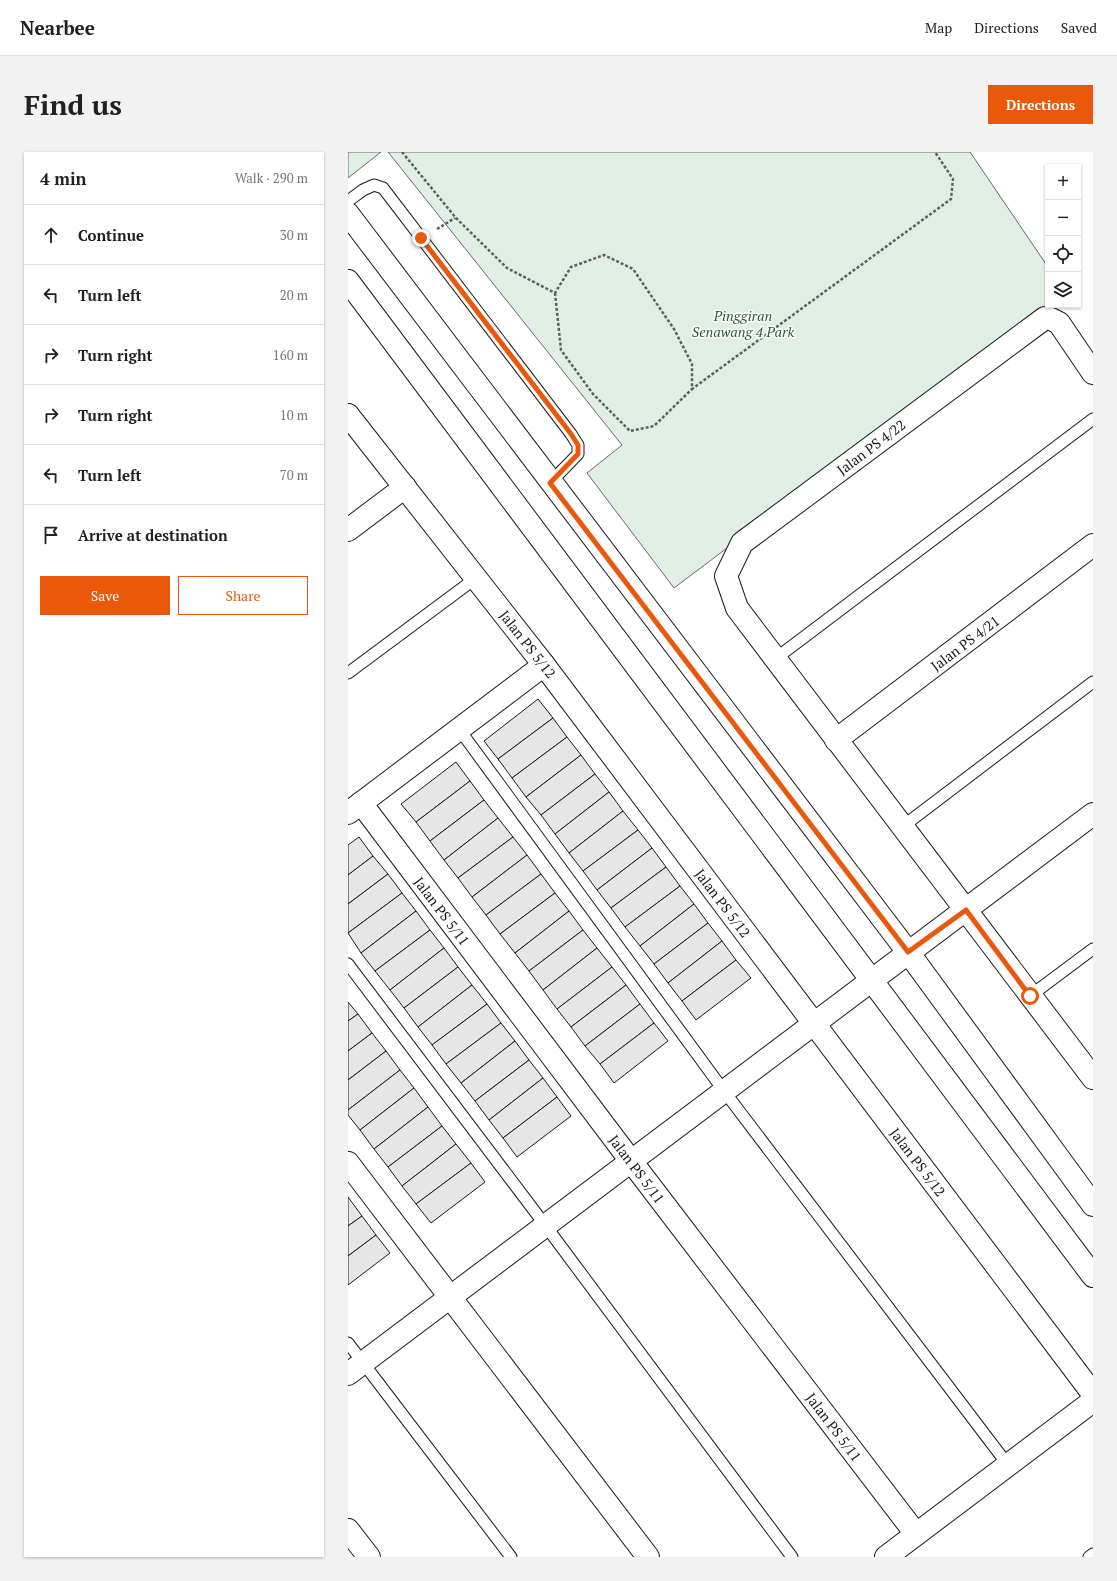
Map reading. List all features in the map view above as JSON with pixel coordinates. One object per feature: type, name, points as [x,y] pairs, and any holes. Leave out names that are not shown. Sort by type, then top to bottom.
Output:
[{"type":"street","points":[[348,214],[550,483],[908,952],[1093,1205]]},
{"type":"street","points":[[348,281],[1093,1276]]},
{"type":"street","name":"Jalan PS 4/22","points":[[776,659],[737,608],[726,576],[742,543],[1044,318],[1049,318],[1059,323],[1093,374]]},
{"type":"street","name":"Jalan PS 5/12","points":[[348,415],[544,665],[1093,1394]]},
{"type":"street","points":[[348,530],[405,487]]},
{"type":"street","name":"Jalan PS 4/21","points":[[836,740],[1093,546]]},
{"type":"street","points":[[776,659],[1093,1078]]},
{"type":"street","points":[[355,808],[544,665]]},
{"type":"street","name":"Jalan PS 5/11","points":[[355,808],[631,1161],[916,1534]]},
{"type":"street","points":[[355,1368],[1093,814]]},
{"type":"street","points":[[348,1163],[449,1298],[648,1557]]},
{"type":"street","points":[[886,1557],[1093,1401]]},
{"type":"street","points":[[348,1530],[369,1557]]},
{"type":"lane","points":[[348,201],[363,190],[374,185],[383,188],[571,434],[578,445],[578,454],[550,483]]},
{"type":"lane","points":[[776,659],[1093,419]]},
{"type":"lane","points":[[348,673],[476,578]]},
{"type":"lane","points":[[902,827],[1093,682]]},
{"type":"lane","points":[[459,729],[724,1091],[1008,1465]]},
{"type":"lane","points":[[1030,996],[1093,949]]},
{"type":"lane","points":[[348,964],[545,1225],[792,1557]]},
{"type":"lane","points":[[348,1343],[355,1368],[511,1557]]},
{"type":"lane","points":[[1089,1557],[1093,1554]]},
{"type":"path","points":[[402,152],[456,218],[507,268],[555,293]]},
{"type":"path","points":[[692,389],[692,364],[674,329],[633,269],[604,255],[571,267],[555,293],[561,350],[593,394],[630,431],[654,426],[692,389],[951,199],[953,179],[935,152]]},
{"type":"green space","points":[[348,152],[381,152],[348,178]]},
{"type":"green space","name":"Pinggiran Senawang 4 Park","points":[[388,152],[970,152],[1045,263],[1046,308],[674,588],[587,473],[622,445]]},
{"type":"building","points":[[538,699],[553,718],[498,759],[484,741]]},
{"type":"building","points":[[553,718],[567,737],[512,778],[498,759]]},
{"type":"building","points":[[567,737],[581,755],[526,797],[512,778]]},
{"type":"building","points":[[581,755],[595,774],[541,815],[526,797]]},
{"type":"building","points":[[456,762],[470,781],[416,822],[401,804]]},
{"type":"building","points":[[595,774],[609,792],[555,834],[541,815]]},
{"type":"building","points":[[470,781],[484,800],[430,841],[416,822]]},
{"type":"building","points":[[609,792],[623,811],[569,853],[555,834]]},
{"type":"building","points":[[484,800],[498,818],[444,860],[430,841]]},
{"type":"building","points":[[623,811],[638,830],[583,871],[569,853]]},
{"type":"building","points":[[498,818],[513,837],[458,878],[444,860]]},
{"type":"building","points":[[638,830],[652,848],[597,890],[583,871]]},
{"type":"building","points":[[359,837],[373,856],[348,875],[348,845]]},
{"type":"building","points":[[513,837],[527,855],[472,897],[458,878]]},
{"type":"building","points":[[652,848],[666,867],[611,908],[597,890]]},
{"type":"building","points":[[527,855],[541,874],[486,915],[472,897]]},
{"type":"building","points":[[373,856],[388,874],[348,904],[348,875]]},
{"type":"building","points":[[666,867],[680,886],[625,927],[611,908]]},
{"type":"building","points":[[388,874],[402,893],[348,933],[348,904]]},
{"type":"building","points":[[541,874],[555,893],[500,934],[486,915]]},
{"type":"building","points":[[680,886],[694,904],[640,946],[625,927]]},
{"type":"building","points":[[402,893],[416,911],[361,953],[348,933]]},
{"type":"building","points":[[555,893],[569,911],[515,953],[500,934]]},
{"type":"building","points":[[694,904],[708,923],[654,964],[640,946]]},
{"type":"building","points":[[416,911],[430,930],[375,971],[361,953]]},
{"type":"building","points":[[569,911],[583,930],[529,971],[515,953]]},
{"type":"building","points":[[708,923],[722,941],[668,983],[654,964]]},
{"type":"building","points":[[430,930],[444,948],[390,990],[375,971]]},
{"type":"building","points":[[583,930],[597,948],[543,990],[529,971]]},
{"type":"building","points":[[722,941],[736,960],[682,1001],[668,983]]},
{"type":"building","points":[[444,948],[458,967],[404,1008],[390,990]]},
{"type":"building","points":[[597,948],[612,967],[557,1009],[543,990]]},
{"type":"building","points":[[736,960],[751,978],[696,1020],[682,1001]]},
{"type":"building","points":[[458,967],[472,985],[418,1027],[404,1008]]},
{"type":"building","points":[[612,967],[626,985],[571,1027],[557,1009]]},
{"type":"building","points":[[472,985],[487,1004],[432,1045],[418,1027]]},
{"type":"building","points":[[626,985],[640,1004],[585,1046],[571,1027]]},
{"type":"building","points":[[348,1002],[358,1014],[348,1021]]},
{"type":"building","points":[[487,1004],[501,1023],[446,1064],[432,1045]]},
{"type":"building","points":[[640,1004],[654,1023],[600,1064],[585,1046]]},
{"type":"building","points":[[358,1014],[372,1033],[348,1051],[348,1021]]},
{"type":"building","points":[[501,1023],[515,1041],[461,1083],[446,1064]]},
{"type":"building","points":[[654,1023],[668,1041],[614,1083],[600,1064]]},
{"type":"building","points":[[372,1033],[386,1051],[348,1080],[348,1051]]},
{"type":"building","points":[[515,1041],[529,1060],[475,1101],[461,1083]]},
{"type":"building","points":[[386,1051],[400,1070],[348,1110],[348,1080]]},
{"type":"building","points":[[529,1060],[543,1078],[489,1120],[475,1101]]},
{"type":"building","points":[[400,1070],[414,1088],[360,1130],[348,1115],[348,1110]]},
{"type":"building","points":[[543,1078],[557,1097],[503,1138],[489,1120]]},
{"type":"building","points":[[414,1088],[428,1107],[374,1149],[360,1130]]},
{"type":"building","points":[[557,1097],[571,1116],[517,1157],[503,1138]]},
{"type":"building","points":[[428,1107],[442,1126],[388,1167],[374,1149]]},
{"type":"building","points":[[442,1126],[456,1144],[402,1186],[388,1167]]},
{"type":"building","points":[[456,1144],[471,1163],[416,1204],[402,1186]]},
{"type":"building","points":[[471,1163],[485,1182],[431,1223],[416,1204]]},
{"type":"building","points":[[348,1197],[362,1216],[348,1226]]},
{"type":"building","points":[[362,1216],[376,1235],[348,1256],[348,1226]]},
{"type":"building","points":[[376,1235],[390,1253],[348,1285],[348,1256]]},
{"type":"route","points":[[421,238],[578,445],[578,454],[550,483],[908,952],[966,910],[1030,996]]}]
